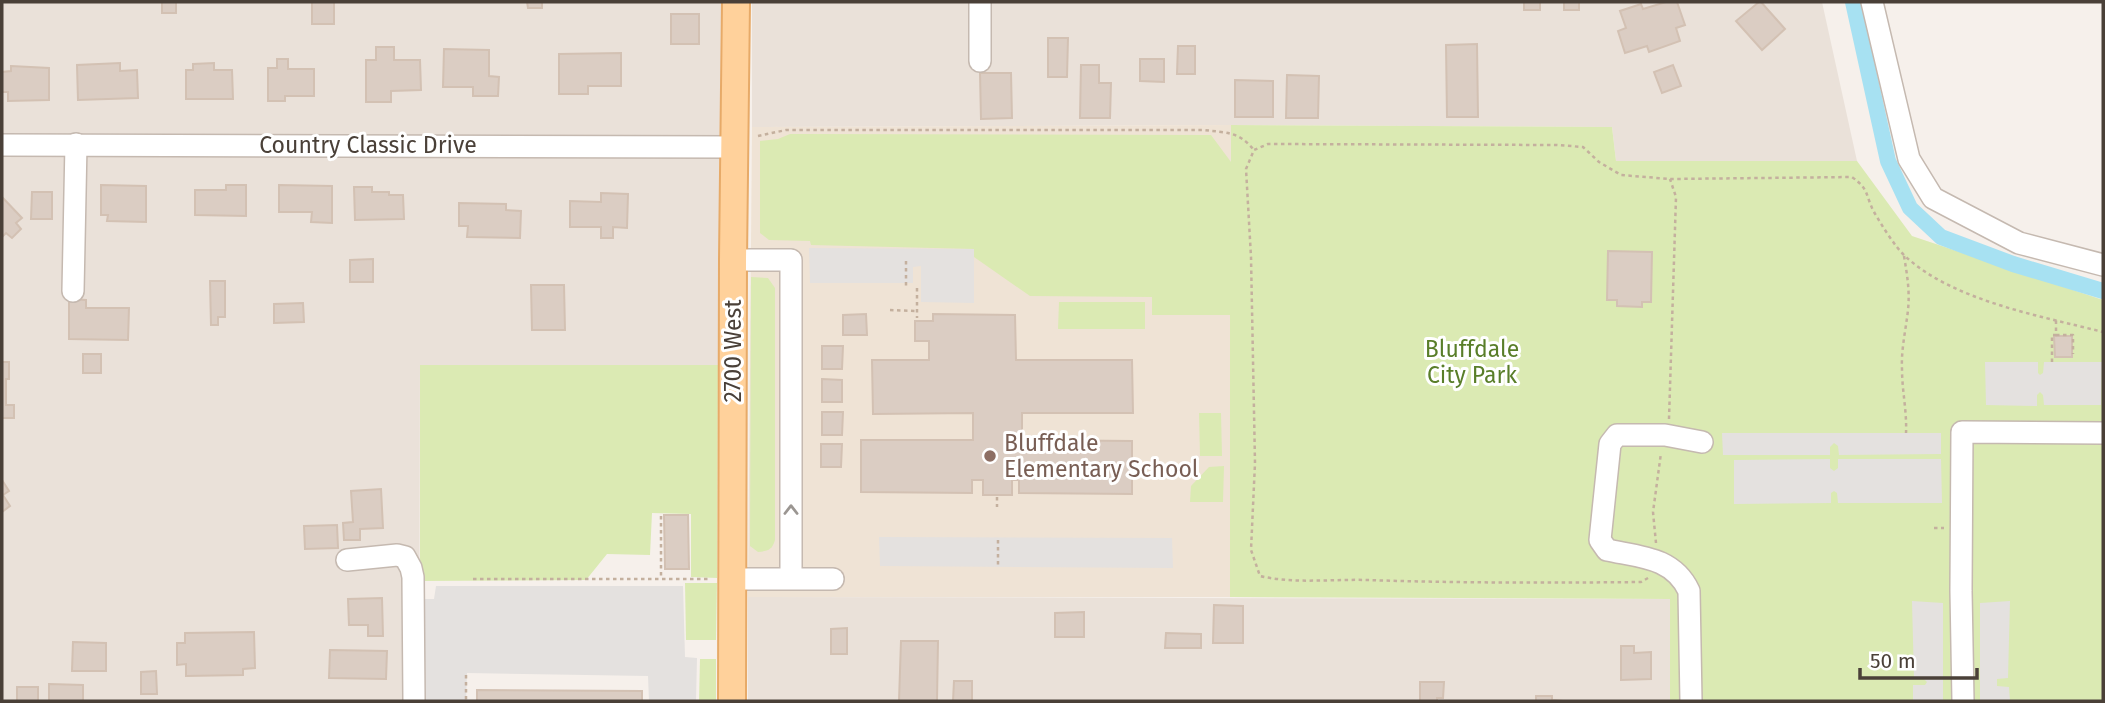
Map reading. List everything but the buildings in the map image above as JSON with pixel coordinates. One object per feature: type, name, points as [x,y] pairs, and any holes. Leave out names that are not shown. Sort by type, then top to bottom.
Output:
[{"type":"main road","name":"2700 West","points":[[732,701],[722,579],[733,260],[746,142],[736,2]]},
{"type":"street","points":[[980,2],[980,61]]},
{"type":"street","points":[[1872,2],[1909,159],[1933,198],[2019,243],[2103,265]]},
{"type":"street","name":"Country Classic Drive","points":[[2,145],[746,142]]},
{"type":"street","points":[[73,291],[76,144]]},
{"type":"street","points":[[733,260],[791,260],[791,578]]},
{"type":"street","points":[[1963,701],[1962,432],[2103,433]]},
{"type":"street","points":[[1691,701],[1689,591],[1683,577],[1656,560],[1606,550],[1600,541],[1610,444],[1617,435],[1665,435],[1702,442]]},
{"type":"street","points":[[347,560],[397,555],[405,557],[411,568],[414,701]]},
{"type":"street","points":[[722,579],[833,579]]},
{"type":"path","points":[[746,142],[786,130],[1204,130],[1237,134],[1254,150]]},
{"type":"path","points":[[1670,179],[1676,197],[1669,418],[1653,512],[1655,573],[1641,582],[1276,580],[1260,576],[1251,550],[1255,449],[1251,257],[1246,169],[1254,150],[1268,144],[1556,145],[1583,147],[1599,162],[1621,175],[1670,179],[1852,177],[1864,186],[1874,211],[1903,255],[1931,276],[1966,294],[2103,332]]},
{"type":"path","points":[[1903,255],[1909,283],[1902,368],[1907,414],[1906,433]]},
{"type":"path","points":[[906,261],[906,288]]},
{"type":"path","points":[[917,288],[917,318]]},
{"type":"path","points":[[890,310],[917,311]]},
{"type":"path","points":[[2056,320],[2056,335]]},
{"type":"path","points":[[2052,362],[2052,335],[2073,335],[2073,354]]},
{"type":"path","points":[[997,497],[997,507]]},
{"type":"path","points":[[661,516],[661,579]]},
{"type":"path","points":[[998,540],[998,566]]},
{"type":"path","points":[[472,579],[722,579]]},
{"type":"path","points":[[466,675],[467,701]]},
{"type":"shaded area","points":[[2,2],[721,2],[718,365],[420,365],[419,701],[2,701]]},
{"type":"shaded area","points":[[752,2],[1822,2],[1857,161],[1616,161],[1612,127],[752,127]]},
{"type":"shaded area","name":"Bluffdale Elementary School","points":[[1231,125],[1230,597],[748,597],[752,127]]},
{"type":"shaded area","points":[[809,248],[974,249],[974,303],[921,302],[921,266],[913,267],[913,283],[810,283]]},
{"type":"shaded area","points":[[1985,362],[2038,362],[2040,375],[2043,373],[2044,362],[2102,362],[2101,405],[2044,405],[2040,392],[2037,395],[2037,406],[1986,405]]},
{"type":"shaded area","points":[[1722,433],[1941,433],[1941,454],[1839,455],[1838,446],[1834,443],[1830,447],[1830,455],[1723,455]]},
{"type":"shaded area","points":[[1830,459],[1830,468],[1834,471],[1838,468],[1838,459],[1941,459],[1942,503],[1838,503],[1837,493],[1834,491],[1831,493],[1831,503],[1734,504],[1734,460]]},
{"type":"shaded area","points":[[879,537],[1172,538],[1173,568],[880,566]]},
{"type":"shaded area","points":[[436,586],[683,586],[685,657],[697,658],[696,701],[649,701],[648,676],[467,673],[466,701],[422,701],[422,599],[434,599]]},
{"type":"shaded area","points":[[748,597],[1670,599],[1670,701],[748,701]]},
{"type":"shaded area","points":[[1912,601],[1943,603],[1943,701],[1913,701],[1913,685],[1925,685],[1927,682],[1924,679],[1914,679]]},
{"type":"shaded area","points":[[2010,601],[2008,678],[1997,679],[1997,686],[2009,687],[2010,701],[1980,701],[1980,603]]},
{"type":"green space","name":"Bluffdale City Park","points":[[1231,125],[1612,127],[1616,161],[1857,161],[1912,236],[2103,300],[2103,701],[1670,701],[1670,599],[1230,597],[1230,315],[1152,315],[1152,297],[1030,296],[974,257],[974,249],[811,245],[810,241],[769,240],[760,233],[760,141],[778,139],[790,134],[1211,135],[1231,162]]},
{"type":"green space","points":[[751,277],[768,278],[775,288],[775,540],[769,549],[758,552],[750,546]]},
{"type":"green space","points":[[1059,302],[1145,302],[1145,329],[1058,329]]},
{"type":"green space","points":[[420,365],[718,365],[717,578],[691,577],[691,514],[652,513],[650,555],[607,554],[586,580],[420,581]]},
{"type":"green space","points":[[1199,413],[1221,413],[1222,456],[1200,456]]},
{"type":"green space","points":[[1224,466],[1223,502],[1190,502],[1191,486],[1209,467]]},
{"type":"green space","points":[[685,583],[717,583],[716,640],[686,640]]},
{"type":"green space","points":[[700,659],[716,659],[716,701],[699,701]]},
{"type":"waterway","points":[[1853,2],[1888,161],[1910,208],[1941,237],[2013,264],[2103,291]]},
{"type":"place","name":"Bluffdale Elementary School","points":[[990,456]]}]
